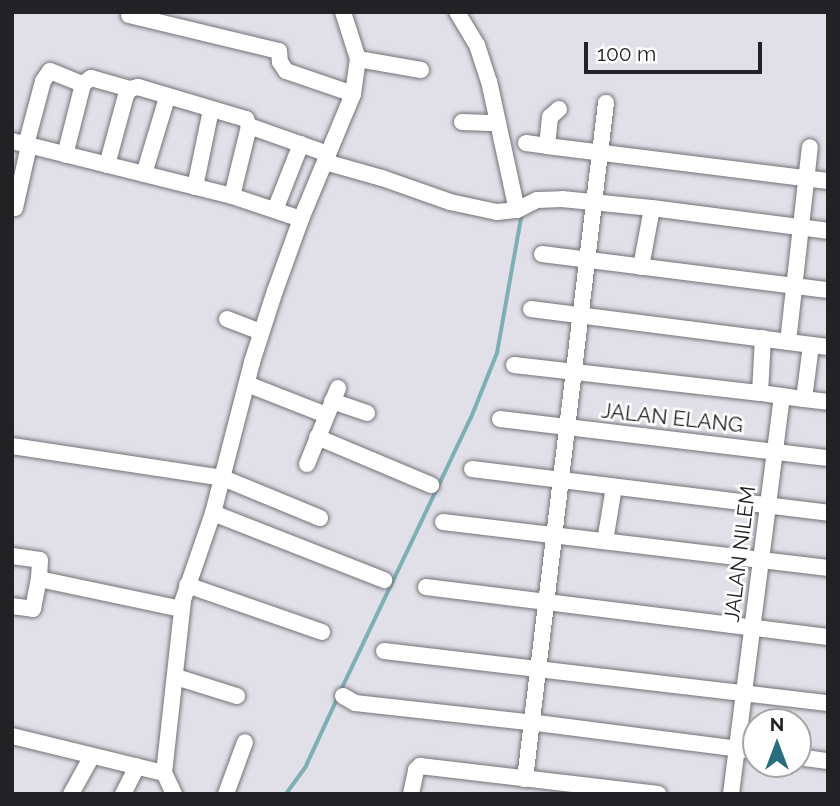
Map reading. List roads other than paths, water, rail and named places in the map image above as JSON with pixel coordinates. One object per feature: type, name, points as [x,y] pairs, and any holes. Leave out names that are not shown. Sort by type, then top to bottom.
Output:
[{"type":"street","points":[[174,794],[164,773],[181,609],[213,513],[261,332],[301,219],[353,94],[358,59],[343,12]]},
{"type":"street","points":[[457,12],[477,45],[522,207]]},
{"type":"street","points":[[129,15],[279,51],[280,62],[286,71],[353,94]]},
{"type":"street","points":[[358,59],[421,70]]},
{"type":"street","points":[[15,208],[22,144],[47,72],[62,74],[83,83]]},
{"type":"street","points":[[65,155],[83,83],[91,78],[130,89],[138,87],[167,98],[246,119],[248,126],[232,196]]},
{"type":"street","points":[[107,165],[130,89]]},
{"type":"street","points":[[144,174],[167,98]]},
{"type":"street","points":[[525,779],[544,601],[606,103]]},
{"type":"street","points":[[547,146],[550,117],[559,109]]},
{"type":"street","points":[[195,187],[211,110]]},
{"type":"street","points":[[462,122],[498,124]]},
{"type":"street","points":[[248,126],[301,144],[326,158],[450,202],[497,212],[522,207],[537,200],[562,199],[828,231]]},
{"type":"street","points":[[526,143],[828,181]]},
{"type":"street","points":[[22,144],[232,196],[301,219]]},
{"type":"street","points":[[275,210],[301,144]]},
{"type":"street","points":[[788,342],[810,147]]},
{"type":"street","points":[[641,267],[652,208]]},
{"type":"street","points":[[541,254],[587,262],[828,290]]},
{"type":"street","points":[[531,309],[828,347]]},
{"type":"street","points":[[227,319],[261,332]]},
{"type":"street","points":[[760,393],[763,338]]},
{"type":"street","points":[[804,399],[811,345]]},
{"type":"street","points":[[514,365],[828,402]]},
{"type":"street","points":[[247,384],[332,401],[367,413]]},
{"type":"street","name":"JALAN NILEM","points":[[731,794],[782,396]]},
{"type":"street","points":[[307,464],[332,401]]},
{"type":"street","name":"JALAN ELANG","points":[[500,419],[828,458]]},
{"type":"street","points":[[317,437],[432,485]]},
{"type":"street","points":[[12,446],[223,478],[320,518]]},
{"type":"street","points":[[472,469],[828,513]]},
{"type":"street","points":[[605,541],[614,487]]},
{"type":"street","points":[[213,513],[384,580]]},
{"type":"street","points":[[443,522],[828,568]]},
{"type":"street","points":[[12,556],[40,560],[33,609],[12,606]]},
{"type":"street","points":[[39,579],[181,609]]},
{"type":"street","points":[[187,585],[322,632]]},
{"type":"street","points":[[426,587],[828,637]]},
{"type":"street","points":[[384,651],[828,703]]},
{"type":"street","points":[[176,677],[237,696]]},
{"type":"street","points":[[343,696],[355,703],[532,722],[742,750]]},
{"type":"street","points":[[12,736],[27,747],[92,756],[164,773]]},
{"type":"street","points":[[226,794],[245,742]]},
{"type":"street","points":[[71,794],[92,756]]},
{"type":"street","points":[[123,794],[137,766]]},
{"type":"street","points":[[411,794],[416,770],[420,766],[525,779],[544,787],[659,794]]},
{"type":"street","points":[[503,794],[506,777]]},
{"type":"waterway","points":[[341,690],[471,418],[497,353],[522,213]]},
{"type":"waterway","points":[[286,794],[306,766],[338,697]]}]
